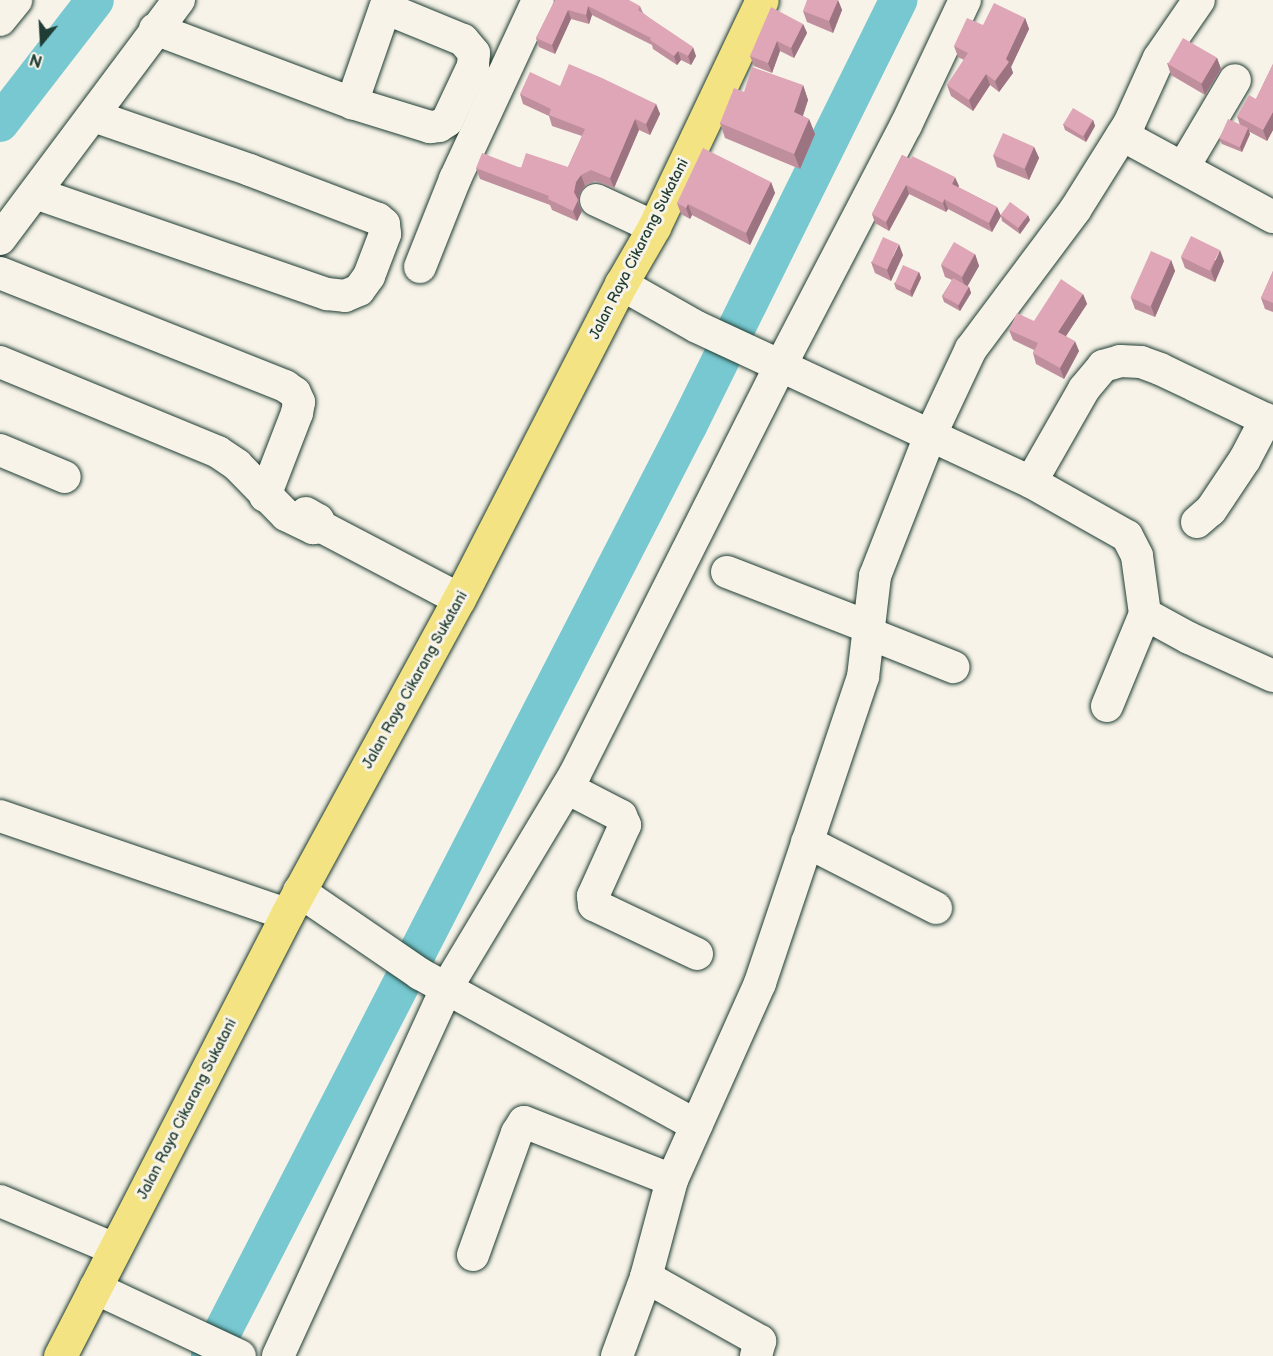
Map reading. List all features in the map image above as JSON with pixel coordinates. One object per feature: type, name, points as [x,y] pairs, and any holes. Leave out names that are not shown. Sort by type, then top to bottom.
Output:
[{"type":"main road","name":"Jalan Raya Cikarang Sukatani","points":[[60,1356],[293,903],[459,599],[621,284],[654,227],[762,0]]},
{"type":"street","points":[[0,20],[16,0]]},
{"type":"street","points":[[0,239],[94,116],[155,29],[179,0]]},
{"type":"street","points":[[420,267],[455,179],[538,0]]},
{"type":"street","points":[[278,1356],[434,980],[567,788],[781,365],[906,125],[964,0]]},
{"type":"street","points":[[617,1356],[646,1278],[672,1180],[759,983],[807,842],[863,677],[875,576],[930,436],[971,349],[1075,210],[1122,135],[1159,58],[1198,0]]},
{"type":"street","points":[[155,29],[352,103],[430,127],[439,126],[447,120],[472,66],[474,53],[464,40],[376,4],[352,103]]},
{"type":"street","points":[[1183,168],[1235,80]]},
{"type":"street","points":[[35,193],[327,294],[345,296],[358,290],[369,276],[385,234],[384,224],[378,219],[250,170],[94,116]]},
{"type":"street","points":[[1122,135],[1273,217]]},
{"type":"street","points":[[596,200],[654,227]]},
{"type":"street","points":[[0,273],[285,386],[295,393],[299,402],[297,413],[272,501]]},
{"type":"street","points":[[621,284],[697,327],[1031,482],[1127,536],[1137,556],[1145,614],[1107,706]]},
{"type":"street","points":[[1031,482],[1084,389],[1103,366],[1120,361],[1141,362],[1269,421],[1211,510],[1197,522]]},
{"type":"street","points":[[0,362],[218,452],[237,465],[286,514],[313,528],[322,527],[459,599]]},
{"type":"street","points":[[0,450],[65,477]]},
{"type":"street","points":[[727,572],[953,667]]},
{"type":"street","points":[[1145,614],[1189,638],[1273,676]]},
{"type":"street","points":[[567,788],[621,816],[625,825],[593,896],[594,905],[698,954]]},
{"type":"street","points":[[0,816],[293,903],[378,945],[434,980],[696,1125]]},
{"type":"street","points":[[807,842],[936,908]]},
{"type":"street","points":[[473,1255],[517,1133],[524,1122],[672,1180]]},
{"type":"street","points":[[0,1201],[115,1249]]},
{"type":"street","points":[[646,1278],[760,1341],[756,1356]]},
{"type":"street","points":[[95,1288],[240,1356]]},
{"type":"building","points":[[555,0],[629,0],[640,6],[638,10],[693,47],[688,56],[678,51],[674,56],[650,40],[651,38],[588,6],[586,15],[568,10],[552,45],[536,38]]},
{"type":"building","points":[[807,0],[838,0],[829,21],[803,11]]},
{"type":"building","points":[[994,3],[1025,18],[1006,59],[1009,62],[995,81],[986,74],[969,100],[947,85],[968,53],[954,46],[967,18],[983,25]]},
{"type":"building","points":[[771,7],[803,24],[791,48],[777,41],[768,63],[750,56]]},
{"type":"building","points":[[1183,38],[1217,58],[1202,83],[1168,64]]},
{"type":"building","points":[[569,64],[656,104],[646,124],[635,119],[610,178],[591,170],[581,175],[576,182],[574,192],[578,200],[573,211],[548,199],[549,196],[476,168],[482,153],[521,168],[526,153],[568,167],[585,129],[549,115],[551,109],[520,94],[530,72],[560,86]]},
{"type":"building","points":[[1273,64],[1273,112],[1263,130],[1237,116],[1249,95],[1256,99]]},
{"type":"building","points":[[752,67],[803,85],[794,112],[809,119],[794,154],[720,123],[734,88],[744,92]]},
{"type":"building","points":[[1073,108],[1093,120],[1083,136],[1063,124]]},
{"type":"building","points":[[1228,119],[1248,128],[1240,147],[1219,138]]},
{"type":"building","points":[[1003,133],[1034,147],[1024,169],[993,155]]},
{"type":"building","points":[[703,148],[771,182],[746,233],[688,204],[686,208],[677,203]]},
{"type":"building","points":[[902,155],[911,159],[912,156],[955,177],[952,184],[997,207],[989,223],[944,199],[943,203],[906,185],[886,222],[872,214]]},
{"type":"building","points":[[1010,202],[1028,215],[1018,228],[1001,215]]},
{"type":"building","points":[[1191,236],[1220,250],[1210,271],[1181,257]]},
{"type":"building","points":[[883,237],[899,244],[887,269],[872,263]]},
{"type":"building","points":[[954,242],[975,254],[962,277],[941,265]]},
{"type":"building","points":[[1151,251],[1171,260],[1150,307],[1130,298]]},
{"type":"building","points":[[903,265],[919,272],[910,290],[895,283]]},
{"type":"building","points":[[1273,271],[1273,303],[1261,298]]},
{"type":"building","points":[[953,278],[969,287],[959,305],[943,296]]},
{"type":"building","points":[[1061,279],[1083,294],[1058,332],[1075,341],[1060,368],[1033,353],[1038,343],[1009,330],[1017,313],[1034,321]]},
{"type":"waterway","points":[[0,123],[95,0]]},
{"type":"waterway","points":[[210,1356],[688,426],[899,0]]}]
